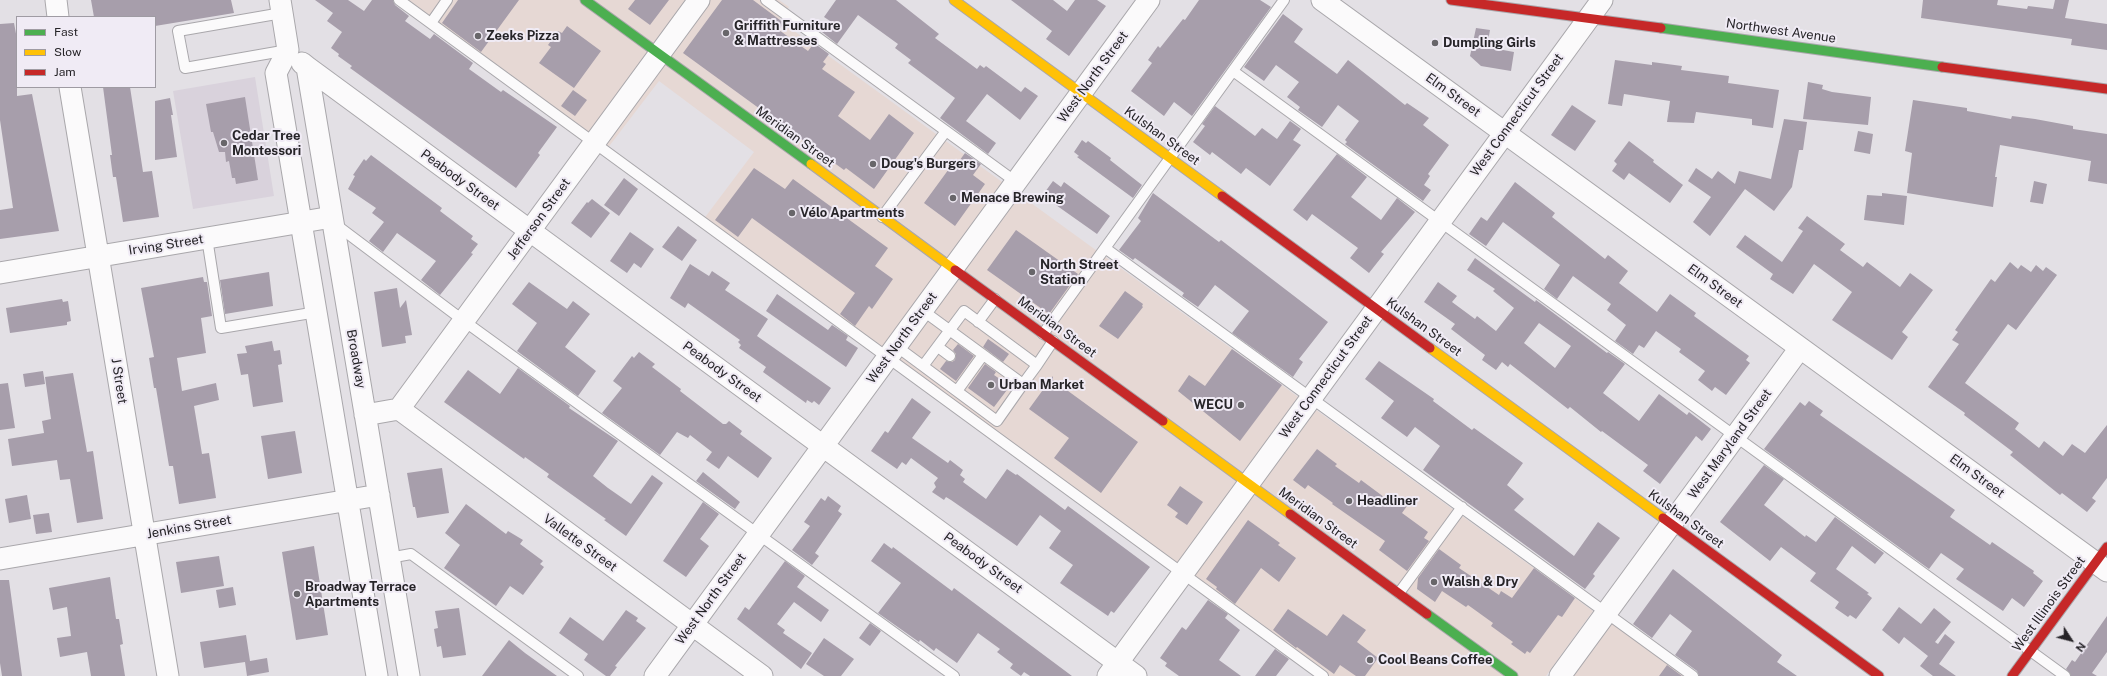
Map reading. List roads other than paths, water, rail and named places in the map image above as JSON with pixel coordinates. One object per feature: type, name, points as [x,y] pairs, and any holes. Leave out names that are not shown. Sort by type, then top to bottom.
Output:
[{"type":"street","points":[[56,0],[58,16]]},
{"type":"street","name":"Meridian Street","points":[[585,0],[1512,676]]},
{"type":"street","name":"Jefferson Street","points":[[399,410],[699,0]]},
{"type":"street","name":"Kulshan Street","points":[[954,0],[1879,676]]},
{"type":"street","name":"Elm Street","points":[[1322,0],[1800,348],[2103,560]]},
{"type":"street","name":"Northwest Avenue","points":[[1451,0],[2107,89]]},
{"type":"street","name":"West Connecticut Street","points":[[1113,669],[1602,0]]},
{"type":"street","name":"West North Street","points":[[655,676],[1081,93],[1144,2]]},
{"type":"street","points":[[281,7],[288,50],[276,73],[376,670],[392,676]]},
{"type":"street","points":[[288,50],[307,67]]},
{"type":"street","name":"Broadway","points":[[307,67],[409,676]]},
{"type":"street","name":"Peabody Street","points":[[307,67],[823,446],[1113,669],[1136,676]]},
{"type":"street","name":"J Street","points":[[70,88],[168,676]]},
{"type":"street","name":"Irving Street","points":[[0,273],[302,222],[333,220]]},
{"type":"street","name":"West Maryland Street","points":[[1560,676],[1800,348]]},
{"type":"street","points":[[365,414],[399,410]]},
{"type":"street","name":"Vallette Street","points":[[399,410],[762,676]]},
{"type":"street","name":"Jenkins Street","points":[[0,559],[378,495]]},
{"type":"street","name":"West Illinois Street","points":[[2012,676],[2103,560]]},
{"type":"lane","points":[[399,0],[594,143],[892,352],[1182,573],[1323,676]]},
{"type":"lane","points":[[431,23],[447,0]]},
{"type":"lane","points":[[766,0],[1016,182]]},
{"type":"lane","points":[[1043,334],[1284,0]]},
{"type":"lane","points":[[281,7],[178,31],[185,68],[288,50]]},
{"type":"lane","points":[[1233,71],[2065,676]]},
{"type":"lane","points":[[882,217],[946,131]]},
{"type":"lane","points":[[333,220],[464,321],[954,676]]},
{"type":"lane","points":[[207,238],[221,328],[317,312]]},
{"type":"lane","points":[[1105,248],[1693,676]]},
{"type":"lane","points":[[978,322],[995,299]]},
{"type":"lane","points":[[922,310],[1023,384]]},
{"type":"lane","points":[[923,366],[964,311],[1036,365]]},
{"type":"lane","points":[[892,352],[923,366],[997,421],[1053,341]]},
{"type":"lane","points":[[938,347],[950,356]]},
{"type":"lane","points":[[957,391],[970,370],[983,355]]},
{"type":"lane","points":[[1399,594],[1462,508]]},
{"type":"lane","points":[[389,558],[411,554],[578,676]]},
{"type":"place","name":"Griffith Furniture & Mattresses","points":[[726,33]]},
{"type":"place","name":"Zeeks Pizza","points":[[478,36]]},
{"type":"place","name":"Dumpling Girls","points":[[1435,43]]},
{"type":"place","name":"Cedar Tree Montessori","points":[[224,143]]},
{"type":"place","name":"Doug's Burgers","points":[[873,164]]},
{"type":"place","name":"Menace Brewing","points":[[953,198]]},
{"type":"place","name":"Vélo Apartments","points":[[792,213]]},
{"type":"place","name":"North Street Station","points":[[1032,272]]},
{"type":"place","name":"Urban Market","points":[[991,385]]},
{"type":"place","name":"WECU","points":[[1241,405]]},
{"type":"place","name":"Headliner","points":[[1349,501]]},
{"type":"place","name":"Walsh & Dry","points":[[1434,582]]},
{"type":"place","name":"Broadway Terrace Apartments","points":[[297,594]]},
{"type":"place","name":"Cool Beans Coffee","points":[[1370,660]]}]
